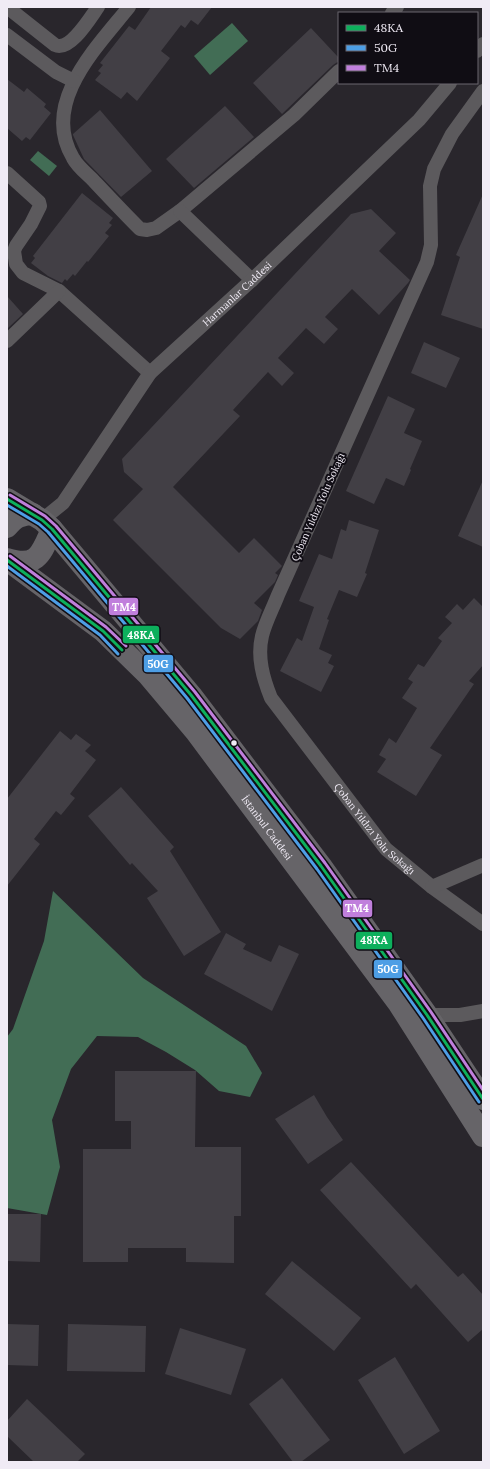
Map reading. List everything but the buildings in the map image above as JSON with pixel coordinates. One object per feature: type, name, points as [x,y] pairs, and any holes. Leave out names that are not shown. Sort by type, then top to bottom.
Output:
[{"type":"main road","name":"İstanbul Caddesi","points":[[7,499],[42,521],[119,610],[191,695],[321,866],[427,1015],[473,1088],[483,1136]]},
{"type":"main road","points":[[7,527],[13,519],[22,515],[42,521],[44,549],[36,558],[24,563],[7,560]]},
{"type":"main road","name":"İstanbul Caddesi","points":[[7,560],[103,632],[148,675],[196,732],[399,1004],[473,1088]]},
{"type":"main road","points":[[103,632],[119,610]]},
{"type":"street","points":[[7,7],[55,45],[62,47],[78,35],[98,7]]},
{"type":"street","points":[[129,7],[86,62],[74,80],[65,105],[63,131],[66,144],[73,160],[140,229],[147,230],[156,228],[180,211],[294,115],[338,72]]},
{"type":"street","points":[[7,35],[56,72],[74,80]]},
{"type":"street","name":"Harmanlar Caddesi","points":[[42,521],[63,503],[150,374],[252,280],[419,120],[449,84]]},
{"type":"street","name":"Çoban Yıldızı Yolu Sokağı","points":[[483,91],[452,134],[434,169],[430,186],[431,246],[427,262],[278,595],[262,636],[260,660],[264,679],[271,698],[386,849],[432,887],[483,924]]},
{"type":"street","points":[[7,173],[39,202],[40,206],[31,224],[16,246],[14,251],[16,264],[23,273],[59,291],[150,374]]},
{"type":"street","points":[[180,211],[252,280]]},
{"type":"street","points":[[7,341],[59,291]]},
{"type":"street","points":[[432,887],[483,865]]},
{"type":"street","points":[[427,1015],[460,1015],[483,1011]]},
{"type":"shaded area","points":[[232,23],[248,41],[210,75],[194,56]]},
{"type":"shaded area","points":[[38,151],[57,166],[49,176],[30,160]]},
{"type":"shaded area","points":[[53,891],[143,978],[246,1046],[262,1073],[250,1097],[219,1091],[195,1070],[138,1037],[97,1036],[71,1069],[52,1120],[60,1167],[47,1215],[7,1208],[7,1037],[13,1029],[44,941]]},
{"type":"transit line","name":"TM4","points":[[10,495],[45,516],[56,526],[195,692],[325,863],[431,1012],[483,1090]]},
{"type":"transit line","name":"48KA","points":[[7,499],[42,520],[52,529],[191,695],[321,866],[427,1015],[483,1099]]},
{"type":"transit line","name":"50G","points":[[7,505],[39,524],[48,532],[187,698],[317,869],[423,1018],[479,1102]]},
{"type":"transit line","name":"TM4","points":[[10,556],[106,627],[126,646]]},
{"type":"transit line","name":"48KA","points":[[7,560],[103,631],[122,650]]},
{"type":"transit line","name":"50G","points":[[7,566],[100,635],[118,654]]}]
